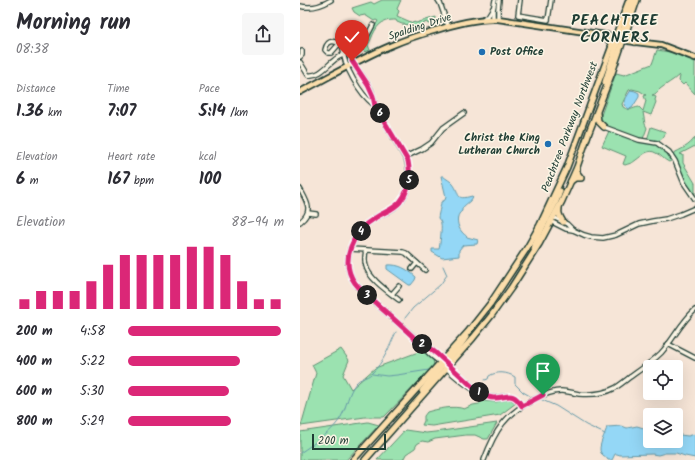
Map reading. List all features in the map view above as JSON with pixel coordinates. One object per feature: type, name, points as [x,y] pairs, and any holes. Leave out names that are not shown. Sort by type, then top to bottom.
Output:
[{"type":"highway","name":"Peachtree Parkway Northwest","points":[[365,460],[418,399],[490,304],[520,260],[536,232],[562,201],[571,181],[575,178],[581,178],[577,173],[577,167],[601,102],[629,0]]},
{"type":"highway","points":[[619,38],[633,0]]},
{"type":"highway","name":"Peachtree Parkway Northwest","points":[[354,460],[444,364],[473,338],[496,310],[521,274],[548,227],[552,223],[548,217],[549,206],[562,181],[612,47],[626,29],[637,0]]},
{"type":"highway","points":[[626,29],[635,42]]},
{"type":"highway","points":[[604,35],[612,47]]},
{"type":"highway","points":[[597,112],[598,119],[604,127]]},
{"type":"highway","points":[[589,132],[597,127],[604,127]]},
{"type":"highway","points":[[534,252],[536,240],[559,194],[562,181]]},
{"type":"highway","points":[[562,201],[559,209],[559,216],[563,222]]},
{"type":"main road","name":"Spalding Drive","points":[[300,92],[395,44],[448,26],[482,19],[496,19],[661,45],[695,58]]},
{"type":"street","points":[[300,6],[314,7],[331,0]]},
{"type":"street","points":[[438,0],[448,26]]},
{"type":"street","points":[[482,19],[488,16],[495,0]]},
{"type":"street","points":[[496,19],[499,0]]},
{"type":"street","points":[[520,0],[518,15],[548,20],[551,0]]},
{"type":"street","points":[[494,5],[496,19]]},
{"type":"street","points":[[300,62],[302,70],[310,76],[323,70],[336,59],[358,49],[372,25]]},
{"type":"street","points":[[339,44],[348,53],[368,85],[373,96],[375,106]]},
{"type":"street","points":[[344,48],[343,55],[359,88],[375,106],[405,157],[409,167],[410,179],[409,186],[399,203],[391,210],[374,218],[354,239],[349,255],[349,270],[351,277],[356,285],[365,294],[421,344],[427,346],[462,382],[491,398],[507,395],[515,397],[522,406]]},
{"type":"street","points":[[300,58],[302,52]]},
{"type":"street","points":[[405,157],[431,143],[443,128],[464,113]]},
{"type":"street","points":[[604,127],[639,140],[657,143],[668,152],[675,161],[684,183],[695,199]]},
{"type":"street","points":[[300,189],[307,202],[308,213],[307,216],[300,222]]},
{"type":"street","points":[[548,217],[566,228],[584,235],[599,238],[611,237],[639,224],[681,214],[695,208]]},
{"type":"street","points":[[308,213],[316,214]]},
{"type":"street","points":[[548,217],[571,226],[573,230]]},
{"type":"street","points":[[350,249],[403,252],[425,270]]},
{"type":"street","points":[[366,250],[366,267],[370,275],[399,300]]},
{"type":"street","points":[[412,269],[417,263]]},
{"type":"street","points":[[392,294],[399,286]]},
{"type":"street","points":[[484,460],[495,435],[502,424],[522,406],[543,395],[555,391],[586,394],[608,391],[644,367],[661,353],[678,329],[695,310]]},
{"type":"street","points":[[668,344],[695,358]]},
{"type":"green space","points":[[382,0],[401,0],[397,9],[399,11],[397,16],[413,23],[436,17],[436,23],[424,23],[420,30],[412,25],[402,24],[396,20],[386,21],[379,25],[375,31],[368,45],[370,50],[365,52],[363,50],[357,53],[356,51],[362,48],[378,21],[374,21],[365,15],[360,16],[354,12],[352,8],[371,2],[374,4]]},
{"type":"green space","points":[[657,50],[676,53],[695,61],[695,94],[685,83],[683,85],[679,81],[679,75],[652,95],[656,97],[656,102],[651,115],[643,112],[647,128],[643,139],[602,124],[600,118],[616,73],[624,75],[652,64]],"holes":[[[632,89],[640,91],[646,95],[644,96],[646,101],[643,111],[639,107],[629,109],[623,107],[622,104],[629,90]]]},
{"type":"green space","points":[[651,127],[666,132],[663,138],[656,141],[647,140]]},
{"type":"green space","points":[[609,131],[645,143],[655,144],[666,152],[671,158],[671,161],[669,162],[658,154],[650,151],[633,162],[625,165],[623,164],[626,156],[602,146]]},
{"type":"green space","points":[[695,137],[695,146],[680,154],[683,155],[683,163],[695,183],[695,195],[686,182],[672,154],[688,145]]},
{"type":"green space","points":[[341,349],[349,360],[343,375],[351,389],[375,368],[421,351],[433,358],[434,366],[384,417],[365,417],[301,426],[316,373],[312,365]]},
{"type":"green space","points":[[510,399],[516,403],[500,415],[432,426],[422,425],[424,416],[427,412],[451,407],[464,409],[479,404],[483,401],[496,402]]},
{"type":"green space","points":[[368,422],[379,425],[346,460],[300,460],[300,432]]},
{"type":"green space","points":[[497,423],[488,439],[475,435],[466,435],[435,439],[428,442],[422,441],[406,454],[403,460],[377,460],[405,430],[426,433]]},
{"type":"water","points":[[631,90],[639,93],[639,97],[632,108],[629,109],[624,105]]},
{"type":"water","points":[[441,176],[452,183],[460,197],[473,197],[463,207],[462,211],[458,215],[458,224],[462,233],[467,237],[478,240],[477,244],[463,245],[459,250],[459,256],[442,258],[432,252],[432,249],[439,249],[441,222],[438,217],[441,202],[445,200],[446,197]]},
{"type":"water","points":[[387,265],[395,265],[406,269],[416,277],[415,280],[411,285],[409,285],[387,269]]},
{"type":"water","points":[[622,426],[627,428],[637,426],[643,428],[643,448],[683,448],[683,435],[695,434],[695,458],[676,453],[665,453],[658,455],[615,454],[612,460],[608,460],[600,450],[607,427]]},
{"type":"waterway","points":[[405,318],[413,308],[440,285],[447,275],[443,266]]},
{"type":"waterway","points":[[300,453],[323,437],[338,422],[353,387],[358,381],[368,376],[376,369],[386,354],[396,332]]},
{"type":"waterway","points":[[372,374],[387,376],[429,370]]},
{"type":"waterway","points":[[485,380],[495,373],[509,374],[515,377],[515,384],[523,392],[530,396]]},
{"type":"waterway","points":[[542,400],[556,406],[586,425],[605,434]]},
{"type":"place","name":"Post Office","points":[[482,52]]},
{"type":"place","name":"Christ the King Lutheran Church","points":[[548,144]]},
{"type":"district","name":"PEACHTREE CORNERS","points":[[615,30]]},
{"type":"route","points":[[352,61],[368,85],[373,96],[375,106],[408,161],[410,179],[409,186],[399,203],[391,210],[374,218],[354,239],[348,261],[351,277],[356,285],[365,294],[421,344],[427,346],[437,354],[476,390],[491,398],[507,395],[515,397],[522,406],[543,395]]}]
